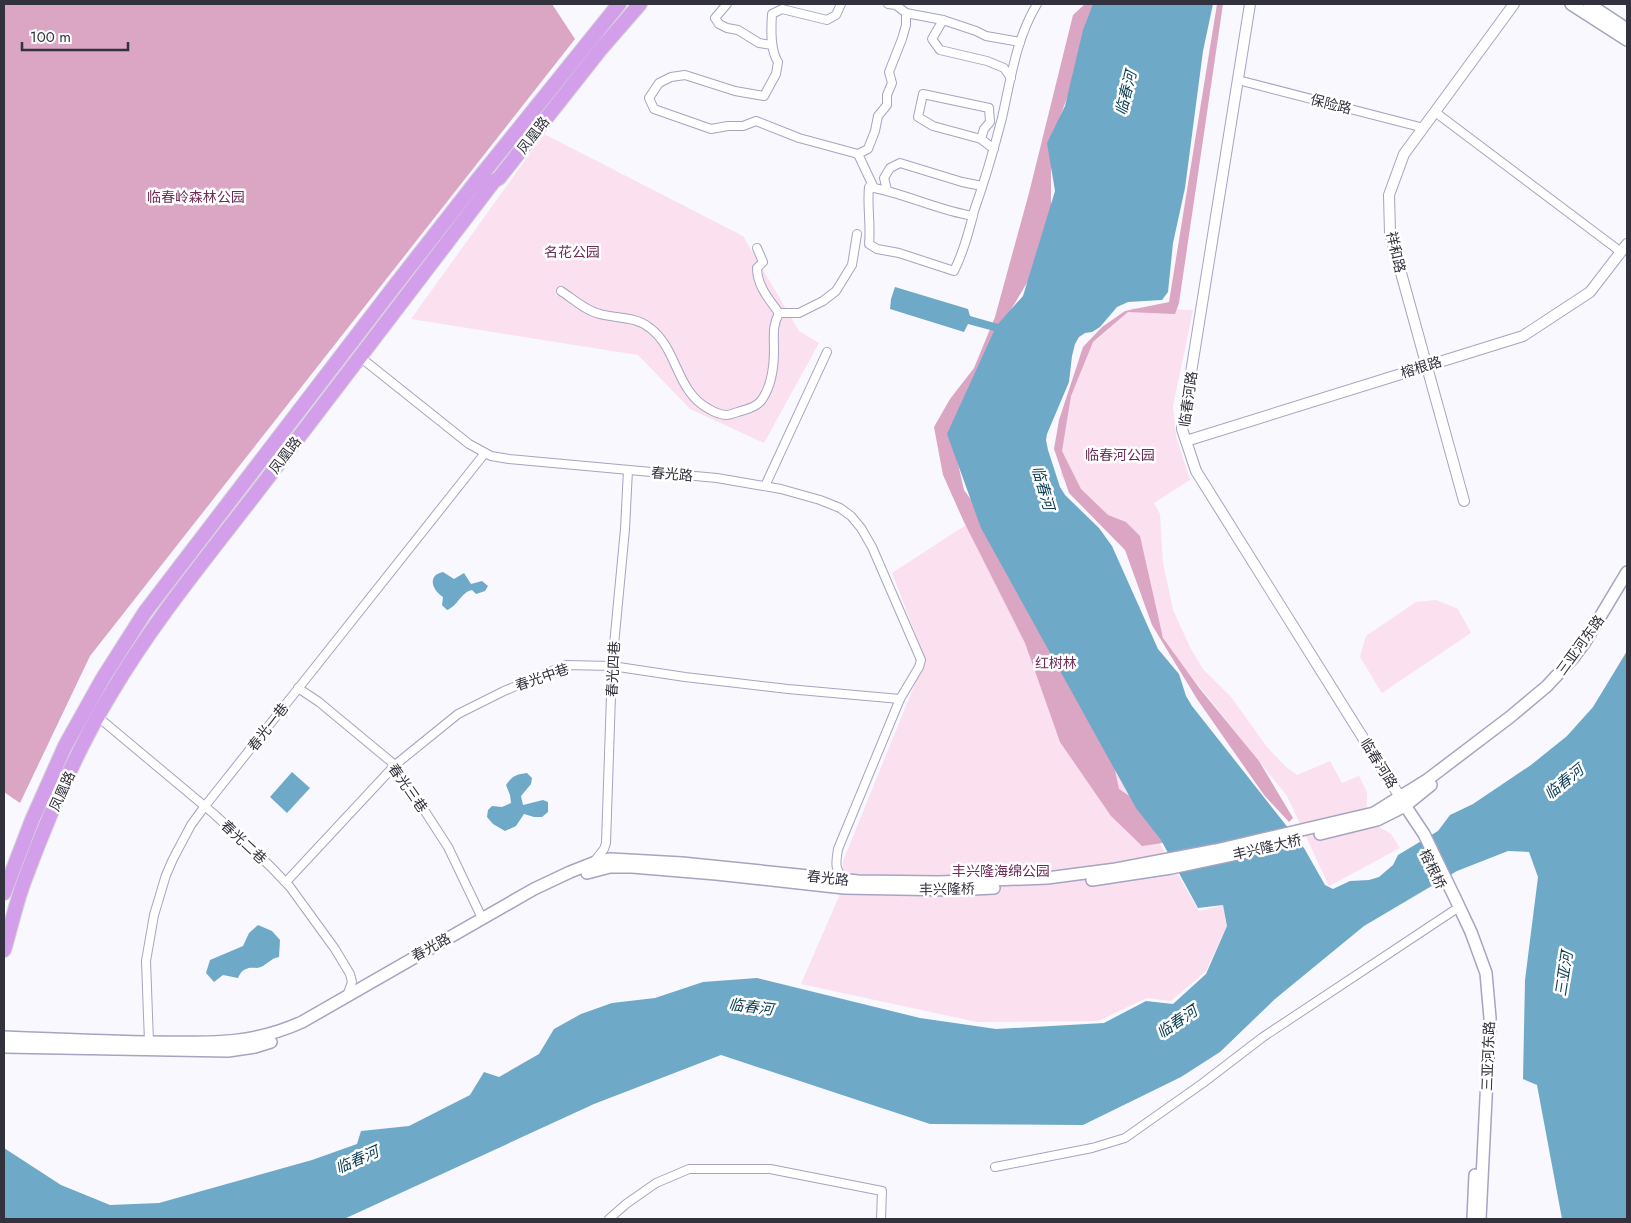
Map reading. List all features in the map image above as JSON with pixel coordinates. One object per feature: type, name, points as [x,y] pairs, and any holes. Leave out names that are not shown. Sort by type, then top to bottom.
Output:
[{"type":"highway","name":"凤凰路","points":[[4,893],[32,820],[65,746],[145,612],[399,280],[619,4]]},
{"type":"highway","name":"凤凰路","points":[[4,950],[24,882],[49,819],[83,744],[110,695],[145,639],[190,576],[271,475],[494,181],[499,178],[600,50],[640,4]]},
{"type":"highway","points":[[589,40],[600,50]]},
{"type":"main road","points":[[1571,4],[1627,40]]},
{"type":"main road","points":[[1589,4],[1627,29]]},
{"type":"main road","name":"三亚河东路","points":[[1401,804],[1427,780],[1510,717],[1554,680],[1585,642],[1627,572]]},
{"type":"main road","name":"三亚河东路","points":[[1401,804],[1510,726],[1560,683],[1590,649],[1627,585]]},
{"type":"main road","name":"丰兴隆大桥","points":[[1155,866],[1270,838],[1376,816],[1401,804]]},
{"type":"main road","name":"榕根桥","points":[[1401,804],[1420,836],[1453,904]]},
{"type":"main road","name":"春光路","points":[[4,1037],[72,1041],[229,1042],[280,1032],[302,1022],[534,889],[592,864],[612,859],[744,868],[846,880],[858,885]]},
{"type":"main road","name":"丰兴隆桥","points":[[858,885],[998,884],[1155,866]]},
{"type":"main road","name":"春光路","points":[[4,1047],[228,1050],[255,1047],[279,1040],[301,1030],[533,897],[569,880],[610,867],[858,885]]},
{"type":"main road","name":"三亚河东路","points":[[1453,904],[1478,976],[1482,1012],[1472,1219]]},
{"type":"main road","name":"三亚河东路","points":[[1453,904],[1470,932],[1486,973],[1490,1018],[1480,1219]]},
{"type":"street","points":[[727,4],[715,18],[719,24],[738,30],[759,43],[772,45]]},
{"type":"street","points":[[773,4],[782,9],[827,20],[836,15],[841,4]]},
{"type":"street","points":[[888,4],[896,5],[906,13],[943,20],[986,36],[1020,42]]},
{"type":"street","points":[[973,216],[930,205],[887,190],[869,187],[870,244],[876,250],[899,253],[954,270],[967,241],[994,149],[1014,60],[1037,4]]},
{"type":"street","name":"临春河路","points":[[1250,4],[1182,429],[1196,471],[1401,804]]},
{"type":"street","name":"祥和路","points":[[1464,501],[1390,233],[1389,195],[1404,154],[1514,4]]},
{"type":"street","points":[[782,9],[772,14],[773,54],[778,62],[776,74],[764,96],[735,91],[685,75],[671,77],[659,83],[649,98],[654,109],[711,129],[743,126],[756,121],[800,138],[858,154],[868,149],[878,116],[887,105],[887,95],[892,83],[889,72],[902,39],[906,25],[906,13]]},
{"type":"street","points":[[943,20],[932,40],[940,50],[987,61],[1004,68],[1011,78]]},
{"type":"street","name":"保险路","points":[[1238,80],[1424,128]]},
{"type":"street","points":[[981,139],[984,129],[990,122],[988,108],[923,94],[918,117],[933,126],[981,139],[994,149]]},
{"type":"street","points":[[1435,112],[1624,248]]},
{"type":"street","points":[[858,154],[874,188]]},
{"type":"street","points":[[887,190],[884,178],[890,168],[900,163],[954,180],[982,186]]},
{"type":"street","points":[[779,314],[799,313],[823,301],[836,291],[852,265],[857,234]]},
{"type":"street","points":[[757,248],[763,262],[757,268],[757,278],[764,293],[779,314]]},
{"type":"street","name":"榕根路","points":[[1186,441],[1523,336],[1590,292],[1624,248]]},
{"type":"street","points":[[561,291],[594,312],[637,320],[650,328],[663,340],[678,373],[693,398],[710,410],[727,415],[751,408],[762,400],[770,384],[773,371],[773,326],[779,314]]},
{"type":"street","points":[[765,486],[826,352]]},
{"type":"street","name":"春光路","points":[[360,357],[469,444],[491,456],[717,478],[781,488],[840,508],[851,516],[861,528],[872,547],[921,660],[919,667],[900,699]]},
{"type":"street","name":"春光一巷","points":[[149,1042],[146,961],[154,915],[169,867],[183,838],[205,806],[485,454]]},
{"type":"street","name":"春光四巷","points":[[592,864],[604,849],[606,843],[612,666],[628,470]]},
{"type":"street","name":"春光中巷","points":[[286,882],[395,765],[458,714],[504,691],[566,666],[612,666],[788,689],[900,699]]},
{"type":"street","name":"春光三巷","points":[[298,688],[320,702],[395,765],[448,847],[482,918]]},
{"type":"street","points":[[846,880],[838,873],[835,865],[838,849],[900,699]]},
{"type":"street","name":"春光二巷","points":[[98,717],[205,806],[286,882],[350,974],[352,982],[347,996]]},
{"type":"street","points":[[996,1167],[1092,1148],[1125,1138],[1203,1083],[1263,1037],[1453,904]]},
{"type":"street","points":[[609,1219],[656,1183],[690,1169],[770,1169],[882,1191],[881,1219]]},
{"type":"street","points":[[619,1210],[619,1219]]},
{"type":"green space","name":"临春岭森林公园","points":[[4,4],[552,4],[575,39],[90,656],[20,803],[4,792]]},
{"type":"green space","name":"红树林","points":[[1085,4],[1096,4],[1076,73],[1051,142],[1051,207],[1034,271],[1009,313],[951,433],[964,490],[1019,566],[1113,761],[1119,789],[1149,809],[1211,836],[1142,846],[1111,816],[1060,742],[1025,643],[964,522],[943,475],[934,427],[950,399],[974,368],[995,317],[1029,193],[1073,15]]},
{"type":"green space","points":[[1217,4],[1223,4],[1179,303],[1175,314],[1128,312],[1093,342],[1071,396],[1062,451],[1081,489],[1108,515],[1126,522],[1140,536],[1163,638],[1200,689],[1259,761],[1293,818],[1289,822],[1264,795],[1197,699],[1152,625],[1125,550],[1069,493],[1054,449],[1059,420],[1083,347],[1102,327],[1125,311],[1169,302]]},
{"type":"green space","name":"名花公园","points":[[544,134],[743,236],[799,331],[819,343],[764,443],[690,409],[638,355],[411,319]]},
{"type":"green space","name":"临春河公园","points":[[1132,308],[1193,310],[1173,406],[1176,436],[1190,480],[1154,503],[1160,514],[1163,563],[1173,610],[1190,647],[1203,669],[1231,697],[1267,747],[1286,767],[1297,775],[1330,761],[1342,783],[1359,776],[1367,792],[1366,828],[1374,824],[1391,834],[1400,848],[1329,886],[1287,796],[1167,646],[1117,526],[1082,504],[1061,476],[1063,419],[1089,340],[1093,342],[1099,338]]},
{"type":"green space","name":"丰兴隆海绵公园","points":[[972,521],[1199,911],[1223,905],[1228,924],[1206,971],[1171,1001],[1147,998],[1098,1021],[977,1022],[801,984],[840,894],[843,861],[925,659],[892,573]]},
{"type":"green space","points":[[1436,600],[1458,609],[1471,633],[1382,693],[1360,657],[1366,636],[1416,602]]},
{"type":"water","points":[[1093,4],[1213,4],[1203,51],[1185,188],[1173,243],[1168,292],[1162,300],[1128,302],[1117,307],[1100,327],[1079,337],[1072,356],[1069,382],[1047,434],[1048,450],[1060,487],[1065,495],[1099,528],[1112,546],[1158,649],[1179,674],[1186,696],[1192,706],[1304,848],[1325,885],[1333,889],[1350,881],[1369,880],[1379,877],[1393,865],[1398,855],[1438,831],[1450,815],[1473,804],[1531,765],[1567,736],[1593,707],[1627,651],[1627,1219],[1562,1219],[1537,1085],[1523,1079],[1525,980],[1538,877],[1529,852],[1508,851],[1457,871],[1364,926],[1275,999],[1220,1052],[1181,1077],[1083,1125],[930,1124],[721,1055],[594,1104],[344,1219],[4,1219],[4,1148],[61,1185],[110,1205],[159,1203],[312,1160],[357,1144],[361,1131],[409,1126],[470,1095],[484,1072],[499,1077],[539,1054],[554,1029],[581,1014],[612,1003],[655,998],[703,982],[757,978],[920,1018],[996,1029],[1104,1023],[1146,1001],[1173,1004],[1206,974],[1227,926],[1223,905],[1198,908],[1161,840],[1136,808],[981,528],[947,434],[994,331],[968,324],[964,332],[890,309],[895,287],[968,309],[970,316],[998,324],[1023,296],[1055,191],[1047,143],[1065,106],[1083,30]]},
{"type":"water","points":[[443,572],[454,579],[464,573],[471,584],[482,581],[488,586],[485,591],[476,594],[472,590],[468,591],[447,610],[442,605],[443,597],[436,591],[433,583],[435,576]]},
{"type":"water","points":[[292,772],[310,788],[287,813],[270,797]]},
{"type":"water","points":[[527,773],[532,778],[531,784],[521,796],[523,805],[543,800],[548,802],[548,812],[542,817],[524,814],[516,826],[505,831],[493,824],[487,817],[488,810],[492,806],[502,807],[511,803],[506,785],[515,776]]},
{"type":"water","points":[[258,925],[272,931],[280,940],[279,957],[260,967],[244,970],[238,978],[223,975],[214,982],[206,973],[210,960],[243,946],[249,933]]},
{"type":"water label","name":"临春河","points":[[1126,93]]},
{"type":"water label","name":"临春河","points":[[1043,488]]},
{"type":"water label","name":"临春河","points":[[1564,782]]},
{"type":"water label","name":"三亚河","points":[[1564,974]]},
{"type":"water label","name":"临春河","points":[[751,1007]]},
{"type":"water label","name":"临春河","points":[[1177,1022]]},
{"type":"water label","name":"临春河","points":[[357,1160]]}]
